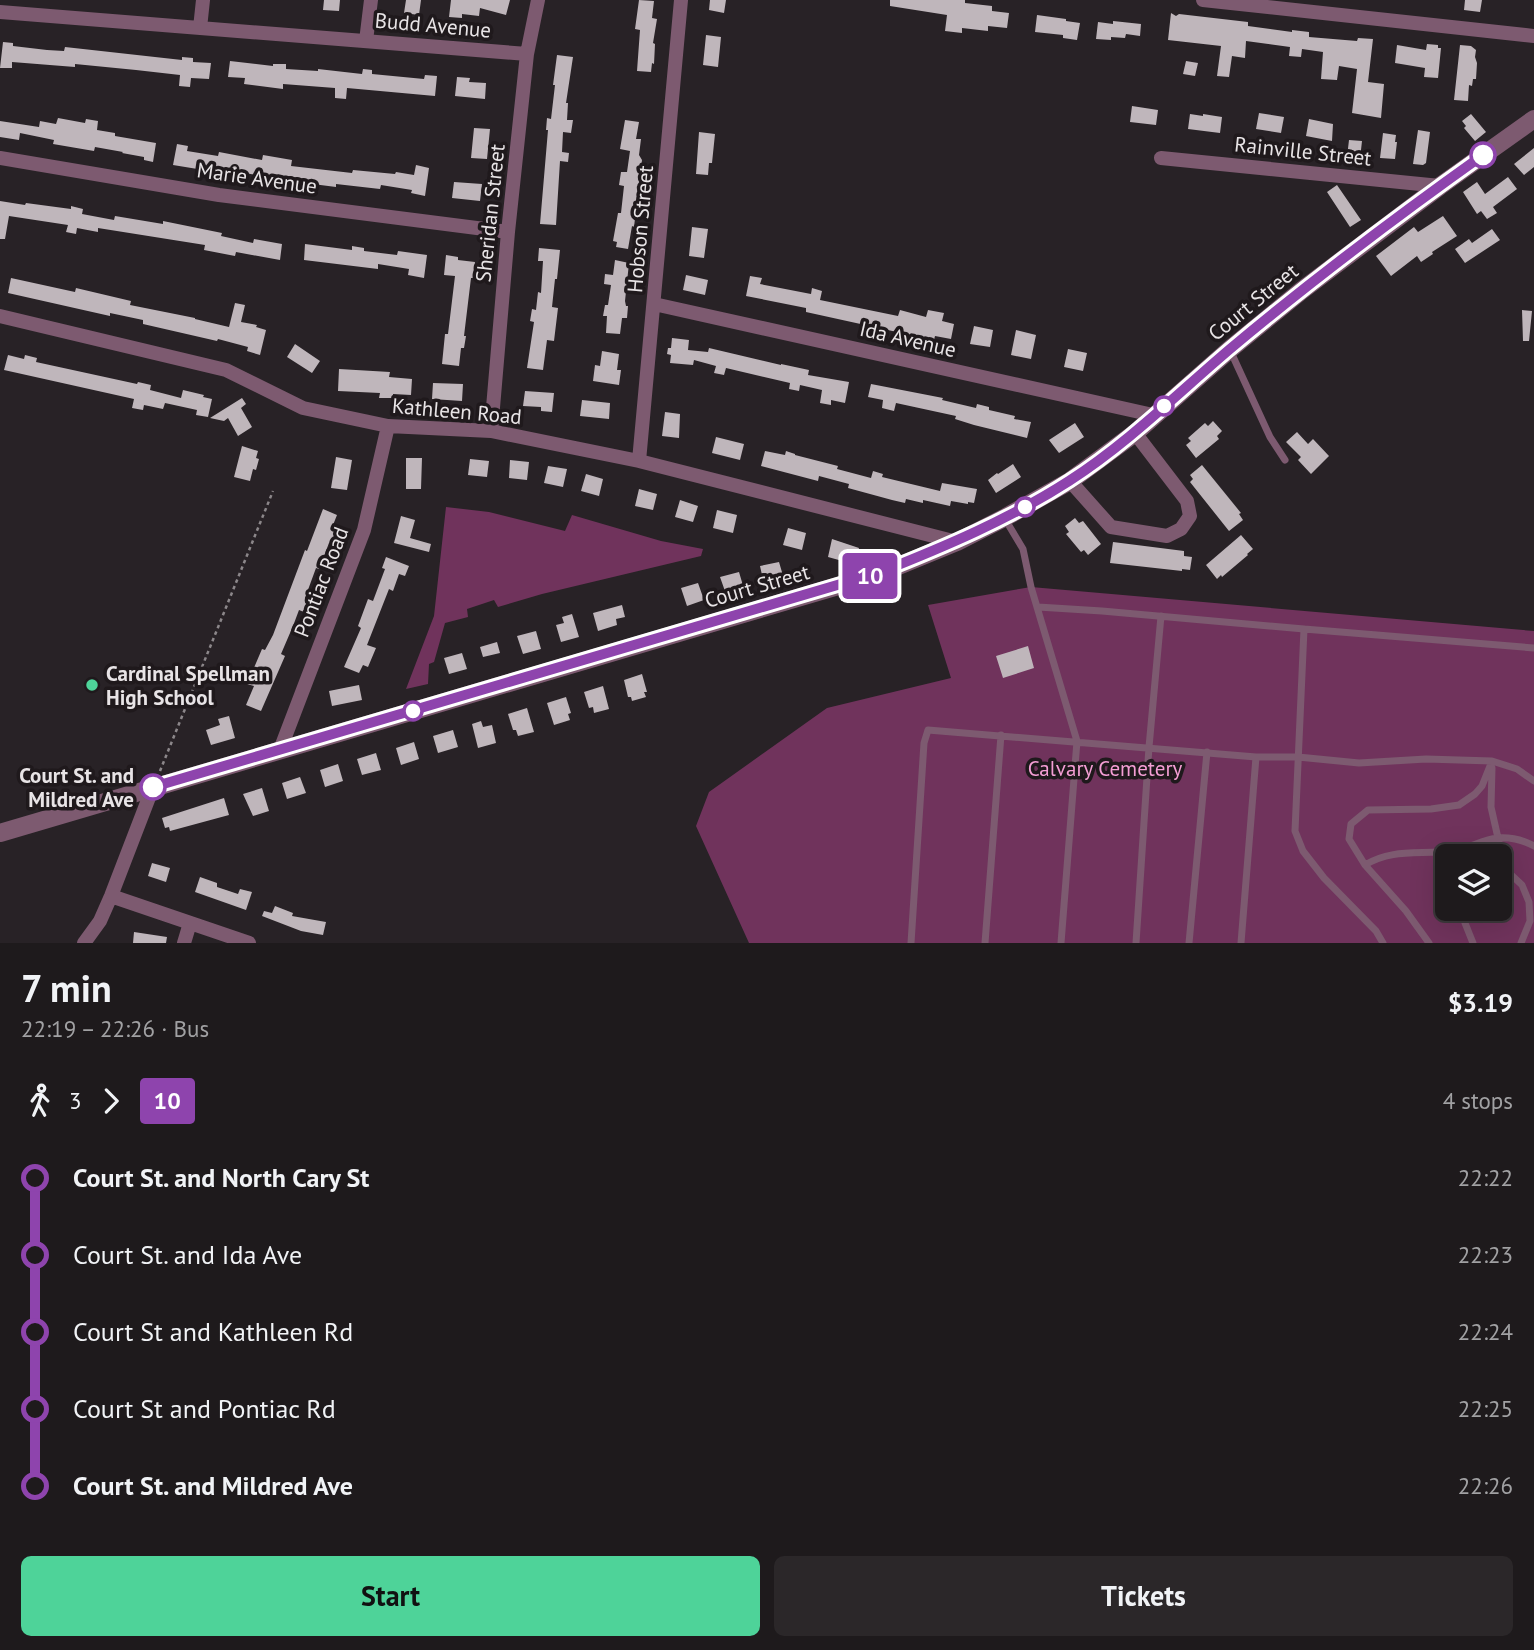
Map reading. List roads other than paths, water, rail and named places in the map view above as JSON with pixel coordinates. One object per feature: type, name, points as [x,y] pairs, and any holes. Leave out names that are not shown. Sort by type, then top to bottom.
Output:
[{"type":"street","points":[[200,28],[204,0]]},
{"type":"street","points":[[366,41],[371,0]]},
{"type":"street","name":"Sheridan Street","points":[[491,431],[527,54],[538,0]]},
{"type":"street","name":"Hobson Street","points":[[639,461],[681,0]]},
{"type":"street","points":[[1203,0],[1534,36]]},
{"type":"street","name":"Budd Avenue","points":[[0,12],[527,54]]},
{"type":"street","name":"Court Street","points":[[0,833],[878,573],[957,542],[1070,481],[1135,433],[1301,290],[1534,119]]},
{"type":"street","name":"Marie Avenue","points":[[0,158],[219,195],[508,232]]},
{"type":"street","name":"Rainville Street","points":[[1161,158],[1440,186]]},
{"type":"street","name":"Ida Avenue","points":[[654,304],[1153,415]]},
{"type":"street","name":"Kathleen Road","points":[[0,317],[226,370],[303,408],[388,426],[491,431],[639,461],[957,542]]},
{"type":"street","name":"Pontiac Road","points":[[280,750],[364,530],[388,426]]},
{"type":"street","points":[[1070,481],[1111,527],[1167,536],[1181,529],[1190,516],[1187,500],[1135,433]]},
{"type":"street","points":[[84,943],[100,921],[153,787]]},
{"type":"street","points":[[111,896],[249,943]]},
{"type":"street","points":[[184,943],[190,923]]},
{"type":"lane","points":[[1229,350],[1270,437],[1285,460]]},
{"type":"lane","points":[[1004,518],[1023,550],[1031,587],[1077,741],[1061,943]]},
{"type":"lane","points":[[1038,607],[1534,648]]},
{"type":"lane","points":[[1136,943],[1161,616]]},
{"type":"lane","points":[[1304,629],[1295,831],[1303,851],[1339,894],[1376,931],[1383,943]]},
{"type":"lane","points":[[911,943],[924,743],[928,730],[1359,763],[1426,759],[1492,761],[1517,769],[1534,781]]},
{"type":"lane","points":[[985,943],[1001,735]]},
{"type":"lane","points":[[1189,943],[1207,752]]},
{"type":"lane","points":[[1241,943],[1256,757]]},
{"type":"lane","points":[[1492,761],[1491,807],[1499,844]]},
{"type":"lane","points":[[1430,943],[1365,865],[1349,839],[1351,824],[1368,810],[1432,809],[1459,805],[1482,786],[1492,761]]},
{"type":"lane","points":[[1365,865],[1392,854],[1454,851],[1498,838],[1522,840],[1534,846]]},
{"type":"lane","points":[[1512,878],[1522,885],[1529,902],[1530,921],[1521,943]]},
{"type":"lane","points":[[1465,921],[1473,943]]},
{"type":"place","name":"Cardinal Spellman High School","points":[[92,685]]},
{"type":"place","name":"Court St. and Mildred Ave","points":[[153,787]]},
{"type":"park label","name":"Calvary Cemetery","points":[[1105,768]]}]
